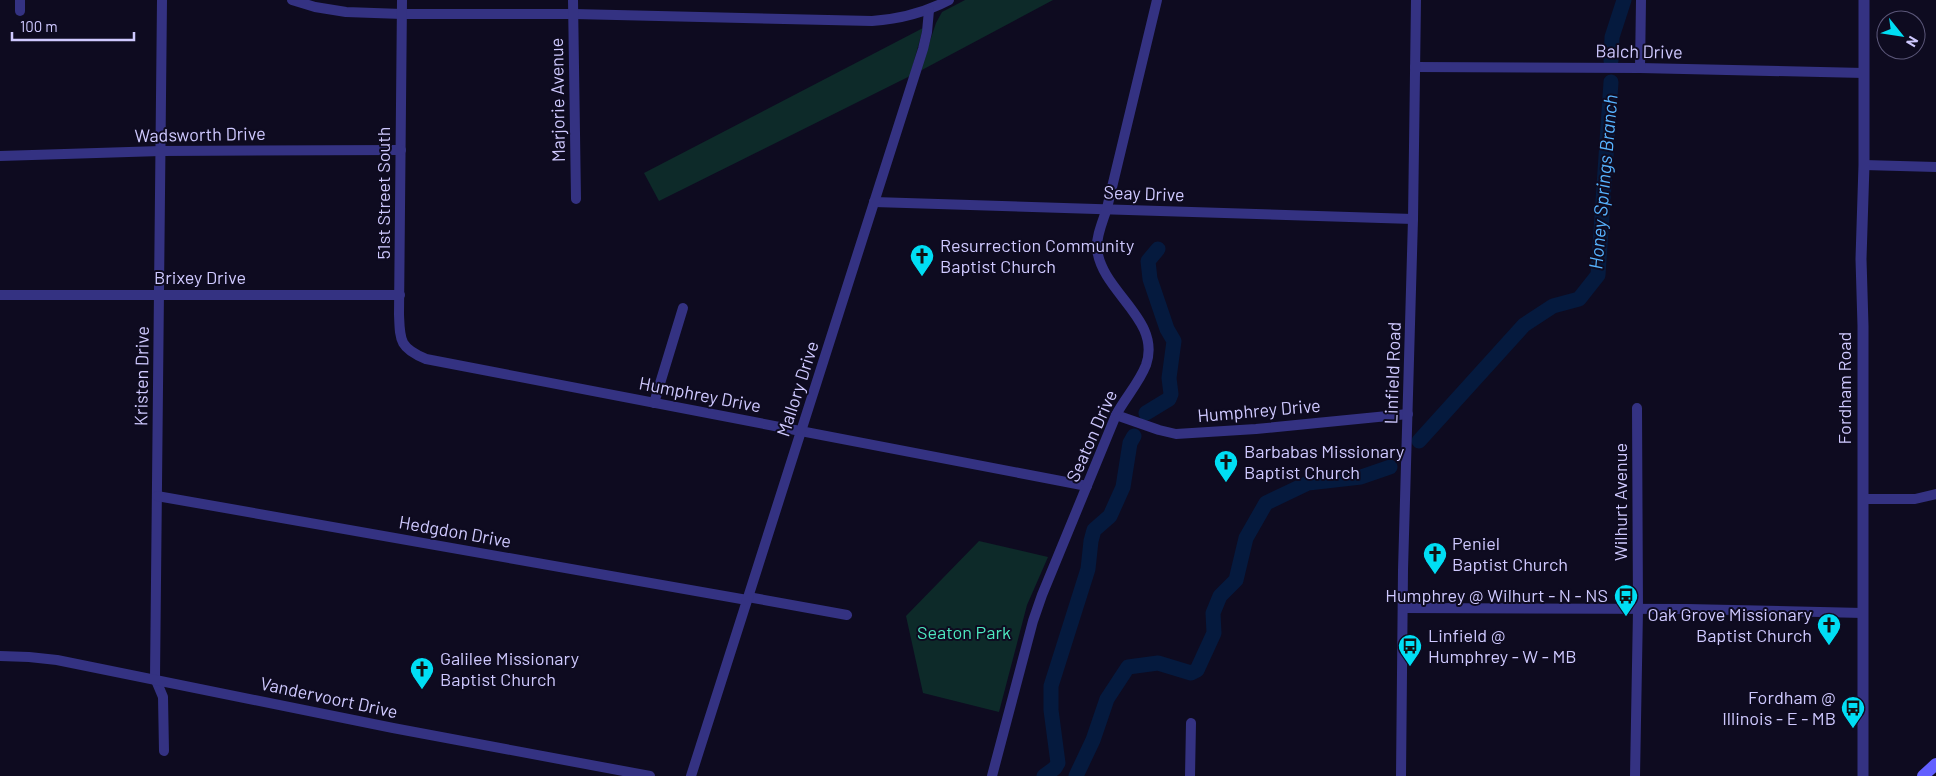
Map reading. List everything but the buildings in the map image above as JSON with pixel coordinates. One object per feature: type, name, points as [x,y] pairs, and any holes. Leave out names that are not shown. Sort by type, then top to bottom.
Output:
[{"type":"main road","points":[[1923,776],[1936,764]]},
{"type":"street","name":"Kristen Drive","points":[[162,0],[155,678],[163,697],[164,751]]},
{"type":"street","points":[[292,0],[315,7],[346,12],[402,14],[574,14],[872,21],[903,18],[929,10],[950,0]]},
{"type":"street","name":"51st Street South","points":[[402,0],[400,339],[406,348],[426,359]]},
{"type":"street","name":"Marjorie Avenue","points":[[573,0],[576,199]]},
{"type":"street","name":"Seaton Drive","points":[[992,776],[1033,621],[1116,415],[1124,399],[1141,376],[1146,364],[1148,343],[1138,319],[1102,271],[1097,249],[1157,0]]},
{"type":"street","name":"Linfield Road","points":[[1401,776],[1416,0]]},
{"type":"street","points":[[1640,68],[1641,0]]},
{"type":"street","name":"Fordham Road","points":[[1863,776],[1862,259],[1864,0]]},
{"type":"street","name":"Mallory Drive","points":[[691,776],[927,32],[929,10]]},
{"type":"street","name":"Balch Drive","points":[[1414,67],[1640,68],[1864,72]]},
{"type":"street","name":"Wadsworth Drive","points":[[0,156],[161,151],[401,150]]},
{"type":"street","points":[[1864,165],[1936,167]]},
{"type":"street","name":"Seay Drive","points":[[874,202],[1413,219]]},
{"type":"street","name":"Brixey Drive","points":[[0,295],[400,295]]},
{"type":"street","points":[[654,403],[683,308]]},
{"type":"street","name":"Humphrey Drive","points":[[426,359],[1087,486]]},
{"type":"street","name":"Wilhurt Avenue","points":[[1635,776],[1638,610],[1637,408]]},
{"type":"street","name":"Humphrey Drive","points":[[1116,415],[1176,434],[1256,429],[1408,414]]},
{"type":"street","points":[[1862,498],[1915,499],[1936,494]]},
{"type":"street","name":"Hedgdon Drive","points":[[157,496],[847,614]]},
{"type":"street","points":[[1403,608],[1863,613]]},
{"type":"street","name":"Vandervoort Drive","points":[[0,656],[57,660],[155,678],[393,728],[650,776]]},
{"type":"street","points":[[1190,776],[1191,723]]},
{"type":"green space","points":[[965,0],[1053,0],[920,71],[936,23],[942,12]]},
{"type":"green space","points":[[923,28],[910,76],[659,201],[644,173]]},
{"type":"green space","name":"Seaton Park","points":[[979,541],[1048,557],[1027,605],[999,712],[923,693],[906,616]]},
{"type":"waterway","name":"Honey Springs Branch","points":[[1611,61],[1612,37],[1624,0]]},
{"type":"waterway","name":"Honey Springs Branch","points":[[1419,441],[1524,325],[1553,306],[1579,299],[1598,275],[1611,82]]},
{"type":"waterway","points":[[1146,413],[1169,399],[1171,394],[1169,378],[1174,341],[1167,329],[1150,279],[1148,261],[1158,249]]},
{"type":"waterway","points":[[1044,776],[1055,768],[1058,763],[1051,710],[1051,686],[1088,569],[1094,530],[1110,516],[1123,487],[1130,443],[1134,436]]},
{"type":"waterway","name":"Honey Springs Branch","points":[[1076,776],[1093,740],[1107,699],[1128,667],[1158,663],[1191,673],[1197,670],[1214,633],[1213,613],[1220,596],[1236,580],[1246,538],[1266,503],[1308,483],[1361,477],[1390,467]]},
{"type":"place","name":"Resurrection Community Baptist Church","points":[[922,277]]},
{"type":"place","name":"Barbabas Missionary Baptist Church","points":[[1226,483]]},
{"type":"place","name":"Peniel Baptist Church","points":[[1435,575]]},
{"type":"place","name":"Humphrey @ Wilhurt - N - NS","points":[[1626,617]]},
{"type":"place","name":"Oak Grove Missionary Baptist Church","points":[[1829,646]]},
{"type":"place","name":"Linfield @ Humphrey - W - MB","points":[[1410,667]]},
{"type":"place","name":"Galilee Missionary Baptist Church","points":[[422,690]]},
{"type":"place","name":"Fordham @ Illinois - E - MB","points":[[1853,729]]}]
